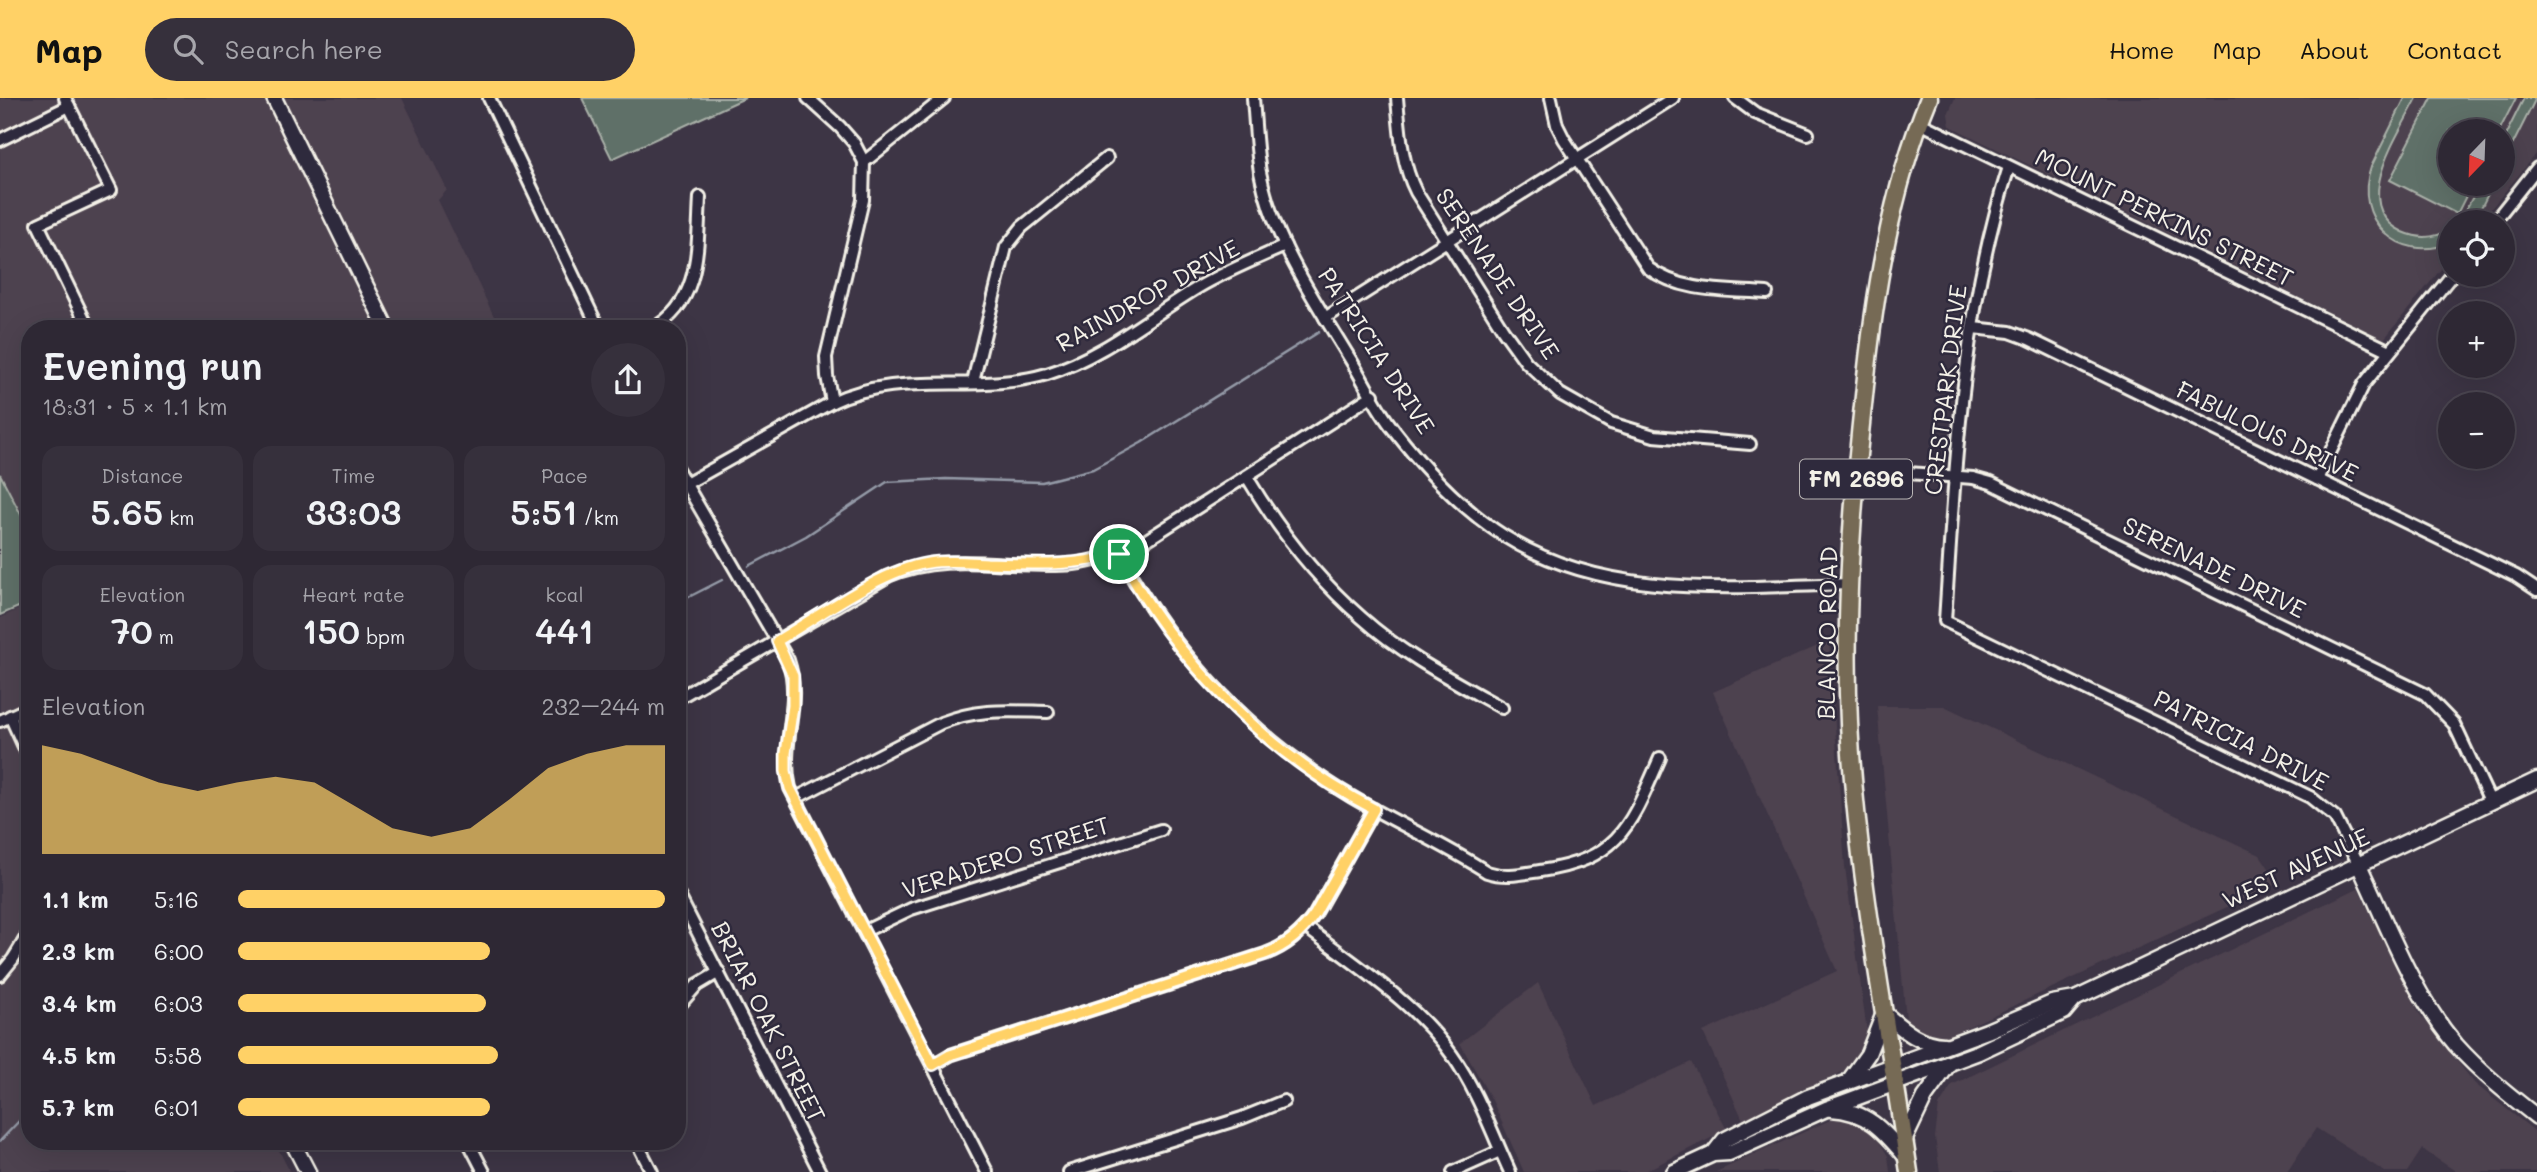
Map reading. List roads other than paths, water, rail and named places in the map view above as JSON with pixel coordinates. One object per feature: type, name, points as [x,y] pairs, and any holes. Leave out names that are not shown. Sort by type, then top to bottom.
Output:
[{"type":"main road","points":[[274,98],[383,320]]},
{"type":"main road","name":"BLANCO ROAD","points":[[1908,1165],[1872,947],[1852,766],[1848,666],[1857,469],[1870,341],[1904,168],[1929,98]]},
{"type":"main road","name":"WEST AVENUE","points":[[1674,1172],[1713,1154],[1729,1153],[1826,1109],[1948,1045],[2052,1003],[2075,999],[2537,780]]},
{"type":"main road","name":"PATRICIA DRIVE","points":[[2359,865],[2414,982],[2434,1015],[2456,1045],[2488,1078],[2537,1117]]},
{"type":"main road","name":"WEST AVENUE","points":[[1713,1154],[1724,1140],[1808,1097],[1849,1080],[1951,1062],[1979,1052],[2064,1012],[2075,999]]},
{"type":"main road","points":[[1849,1080],[1868,1054],[1884,1013],[1920,1041],[1948,1045]]},
{"type":"main road","points":[[1904,1141],[1925,1097],[1951,1062]]},
{"type":"main road","points":[[1826,1109],[1849,1110],[1867,1119],[1886,1134],[1908,1165]]},
{"type":"main road","points":[[297,1150],[308,1172]]},
{"type":"street","points":[[489,98],[595,320]]},
{"type":"street","points":[[808,98],[841,127],[864,162],[863,200],[826,357],[832,402]]},
{"type":"street","points":[[864,162],[944,98]]},
{"type":"street","name":"PATRICIA DRIVE","points":[[1253,98],[1261,172],[1273,219],[1285,246],[1392,428],[1440,484],[1472,513],[1505,536],[1562,563],[1596,575],[1666,586],[1706,588],[1850,584]]},
{"type":"street","name":"SERENADE DRIVE","points":[[1397,98],[1406,172],[1503,330],[1526,362],[1560,394],[1611,423],[1667,438],[1750,444]]},
{"type":"street","points":[[1551,98],[1557,125],[1648,268],[1661,277],[1689,287],[1767,293]]},
{"type":"street","points":[[1325,318],[1446,239],[1673,98]]},
{"type":"street","points":[[1735,98],[1755,113],[1808,134]]},
{"type":"street","points":[[0,139],[67,102],[111,190],[38,224],[85,320]]},
{"type":"street","name":"MOUNT PERKINS STREET","points":[[1920,123],[2390,351]]},
{"type":"street","points":[[974,382],[1006,247],[1022,227],[1107,158]]},
{"type":"street","name":"CRESTPARK DRIVE","points":[[1945,621],[1954,477],[1973,328],[1993,220],[2009,167]]},
{"type":"street","points":[[2504,210],[2537,168]]},
{"type":"street","points":[[664,320],[674,313],[691,285],[696,263],[700,197]]},
{"type":"street","name":"RAINDROP DRIVE","points":[[686,484],[832,402],[853,394],[894,384],[1000,381],[1042,375],[1081,361],[1200,287],[1285,246]]},
{"type":"street","points":[[2317,479],[2355,400],[2390,351],[2442,287]]},
{"type":"street","name":"FABULOUS DRIVE","points":[[1973,328],[2010,332],[2029,339],[2516,576],[2537,590]]},
{"type":"street","points":[[686,694],[888,576],[918,565],[945,561],[1058,565],[1119,554],[1145,541],[1373,396]]},
{"type":"street","name":"SERENADE DRIVE","points":[[1857,469],[1973,478],[1991,483],[2425,694],[2454,724],[2491,803]]},
{"type":"street","points":[[1247,477],[1310,565],[1363,620],[1411,654],[1502,708]]},
{"type":"street","points":[[686,493],[777,641],[793,676],[793,706],[786,771],[796,798],[987,1172]]},
{"type":"street","points":[[1119,554],[1133,580],[1192,662],[1276,744],[1329,783],[1487,872],[1509,876],[1563,868],[1595,856],[1622,834],[1634,817],[1660,758]]},
{"type":"street","name":"PATRICIA DRIVE","points":[[1945,621],[2310,797],[2336,817],[2359,865]]},
{"type":"street","points":[[796,798],[940,723],[962,715],[986,711],[1048,712]]},
{"type":"street","points":[[5,718],[21,745]]},
{"type":"street","points":[[933,1065],[950,1055],[1265,954],[1291,941],[1306,927],[1374,809]]},
{"type":"street","name":"VERADERO STREET","points":[[865,931],[911,909],[1161,830]]},
{"type":"street","name":"BRIAR OAK STREET","points":[[686,909],[820,1172]]},
{"type":"street","points":[[1306,927],[1404,1004],[1439,1037],[1466,1079],[1510,1172]]},
{"type":"street","points":[[0,975],[21,946]]},
{"type":"street","points":[[686,998],[697,985],[719,972]]},
{"type":"street","points":[[1069,1172],[1241,1118],[1284,1101]]},
{"type":"street","points":[[473,1150],[484,1172]]},
{"type":"street","points":[[641,1150],[652,1172]]},
{"type":"street","points":[[1453,1172],[1500,1151]]},
{"type":"waterway","points":[[749,566],[806,536],[887,482],[946,479],[1042,482],[1093,469],[1141,443],[1319,332]]},
{"type":"waterway","points":[[686,598],[722,580]]},
{"type":"waterway","points":[[0,1141],[21,1118]]}]
